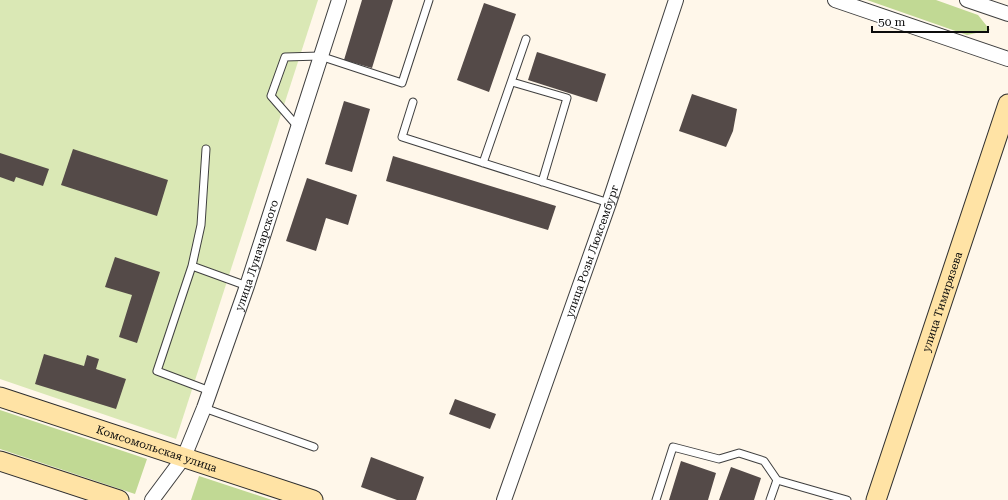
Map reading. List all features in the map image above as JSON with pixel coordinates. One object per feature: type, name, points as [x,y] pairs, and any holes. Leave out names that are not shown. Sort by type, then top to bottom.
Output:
[{"type":"street","name":"улица Луначарского","points":[[152,500],[184,457],[204,408],[247,286],[339,0]]},
{"type":"street","name":"улица Розы Люксембург","points":[[504,500],[609,203],[676,0]]},
{"type":"street","points":[[835,0],[1008,59]]},
{"type":"street","points":[[967,0],[1008,14]]},
{"type":"street","name":"улица Тимирязева","points":[[876,500],[1008,104]]},
{"type":"street","name":"Комсомольская улица","points":[[0,397],[313,500]]},
{"type":"street","points":[[0,461],[119,500]]},
{"type":"lane","points":[[298,128],[271,96],[285,57],[320,56],[402,83],[429,0]]},
{"type":"lane","points":[[483,163],[526,39]]},
{"type":"lane","points":[[512,82],[567,98],[542,182]]},
{"type":"lane","points":[[413,102],[402,137],[609,203]]},
{"type":"lane","points":[[206,149],[201,225],[192,266],[157,371],[210,390]]},
{"type":"lane","points":[[192,266],[247,286]]},
{"type":"lane","points":[[204,408],[314,447]]},
{"type":"lane","points":[[656,500],[673,447],[719,459],[739,453],[764,461],[777,480],[847,500]]},
{"type":"lane","points":[[770,500],[777,480]]},
{"type":"green space","points":[[0,0],[318,0],[176,439],[0,379]]},
{"type":"green space","points":[[867,0],[936,0],[978,15],[990,30],[967,35]]},
{"type":"green space","points":[[0,410],[147,459],[135,494],[0,449]]},
{"type":"green space","points":[[199,476],[272,500],[191,500]]},
{"type":"building","points":[[362,0],[393,0],[372,68],[344,60]]},
{"type":"building","points":[[484,3],[516,14],[489,92],[457,80]]},
{"type":"building","points":[[537,52],[606,74],[597,102],[528,80]]},
{"type":"building","points":[[692,94],[737,109],[733,131],[726,147],[679,131]]},
{"type":"building","points":[[344,101],[370,109],[352,172],[325,164]]},
{"type":"building","points":[[73,149],[168,180],[157,216],[61,185]]},
{"type":"building","points":[[0,153],[49,169],[43,186],[16,177],[14,182],[0,177]]},
{"type":"building","points":[[393,156],[556,206],[548,230],[386,181]]},
{"type":"building","points":[[307,178],[357,195],[348,225],[326,218],[316,251],[286,241]]},
{"type":"building","points":[[115,257],[160,272],[137,343],[119,337],[132,295],[105,287]]},
{"type":"building","points":[[44,354],[84,366],[87,355],[99,359],[96,369],[126,379],[116,409],[35,384]]},
{"type":"building","points":[[455,399],[496,414],[490,429],[449,414]]},
{"type":"building","points":[[371,457],[424,477],[416,500],[397,500],[361,487]]},
{"type":"building","points":[[681,461],[716,473],[708,500],[669,500]]},
{"type":"building","points":[[731,467],[761,478],[754,500],[719,500]]}]
